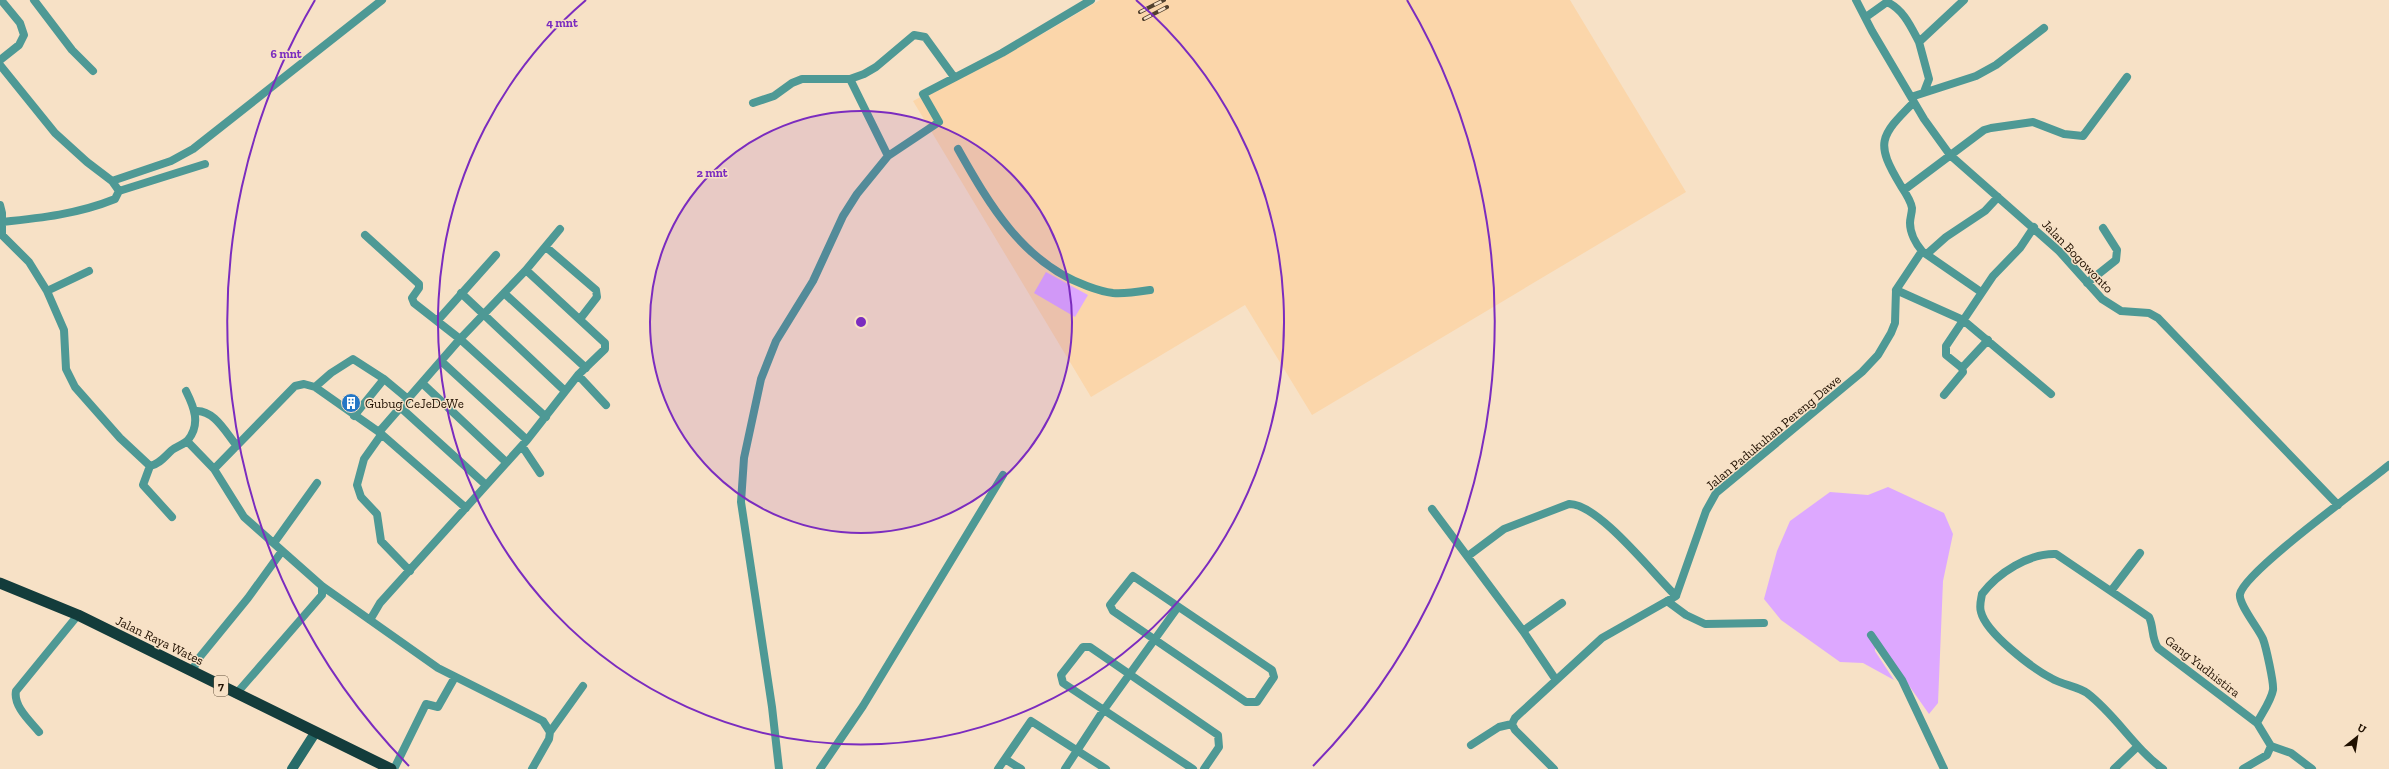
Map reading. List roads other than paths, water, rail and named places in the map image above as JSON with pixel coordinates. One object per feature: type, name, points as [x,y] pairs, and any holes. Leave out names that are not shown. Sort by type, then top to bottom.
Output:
[{"type":"highway","name":"Jalan Raya Wates","points":[[0,583],[78,615],[315,733],[391,769]]},
{"type":"main road","points":[[292,769],[315,733]]},
{"type":"street","points":[[34,0],[72,50],[93,71]]},
{"type":"street","points":[[112,181],[171,161],[194,149],[382,0]]},
{"type":"street","points":[[779,769],[772,708],[741,502],[744,458],[764,367],[782,329],[813,281],[843,216],[857,194],[888,156],[939,122],[923,94],[1002,53],[1091,0]]},
{"type":"street","name":"Jalan Bogowonto","points":[[1856,0],[1872,31],[1932,132],[1950,155],[2060,251],[2102,299],[2115,309],[2121,311],[2149,313],[2158,318],[2338,505]]},
{"type":"street","points":[[1919,42],[1964,0]]},
{"type":"street","points":[[0,60],[19,45],[24,35],[20,23],[3,1]]},
{"type":"street","points":[[1866,17],[1880,3],[1887,2],[1898,8],[1910,24],[1919,42],[1929,79],[1924,92]]},
{"type":"street","points":[[1981,292],[1925,252],[1912,234],[1910,224],[1912,208],[1904,190],[1886,161],[1883,148],[1884,138],[1913,99],[1924,92],[1976,76],[1996,65],[2044,28]]},
{"type":"street","points":[[753,103],[774,96],[792,82],[802,79],[850,79],[876,67],[914,35],[925,37],[954,77]]},
{"type":"street","points":[[0,65],[55,133],[87,162],[112,181],[119,191]]},
{"type":"street","points":[[1904,190],[1984,130],[2033,122],[2064,134],[2083,136],[2127,77]]},
{"type":"street","points":[[850,79],[888,156]]},
{"type":"street","points":[[958,149],[980,187],[1023,245],[1039,261],[1069,279],[1099,290],[1126,294],[1150,290]]},
{"type":"street","points":[[2,222],[51,217],[91,208],[115,199],[119,191],[205,164]]},
{"type":"street","points":[[1998,197],[1985,211],[1925,252],[1896,290],[1963,320],[2051,394]]},
{"type":"street","points":[[0,205],[2,222],[1,236],[29,262],[47,291],[64,330],[66,370],[75,388],[120,438],[150,466]]},
{"type":"street","points":[[1962,368],[1945,351],[1946,346],[1981,292],[1993,276],[2020,248],[2034,227]]},
{"type":"street","points":[[2087,283],[2116,260],[2117,250],[2103,228]]},
{"type":"street","points":[[410,570],[381,541],[377,514],[361,497],[357,485],[364,459],[400,407],[460,339],[526,270],[560,229]]},
{"type":"street","points":[[365,235],[419,284],[412,300],[460,339],[546,417]]},
{"type":"street","points":[[546,247],[596,290],[597,297],[580,319]]},
{"type":"street","points":[[438,320],[496,255]]},
{"type":"street","points":[[370,620],[374,610],[506,462],[525,443],[578,375],[605,349],[606,345],[580,319],[526,270]]},
{"type":"street","points":[[47,291],[89,271]]},
{"type":"street","name":"Jalan Padukuhan Pereng Dawe","points":[[1676,596],[1710,502],[1716,494],[1747,466],[1862,372],[1878,355],[1895,323],[1896,290]]},
{"type":"street","points":[[461,293],[565,391]]},
{"type":"street","points":[[504,293],[586,368]]},
{"type":"street","points":[[1944,395],[1962,374],[1962,368],[1988,340]]},
{"type":"street","points":[[315,387],[331,373],[353,359],[384,379],[408,399]]},
{"type":"street","points":[[441,361],[525,443],[540,472]]},
{"type":"street","points":[[578,375],[606,405]]},
{"type":"street","points":[[354,416],[384,379]]},
{"type":"street","points":[[422,383],[506,462]]},
{"type":"street","points":[[214,469],[295,386],[304,384],[315,387],[380,434],[466,508]]},
{"type":"street","points":[[172,517],[143,485],[150,466],[156,464],[173,450],[188,441],[195,427],[195,411],[186,391]]},
{"type":"street","points":[[400,407],[486,485]]},
{"type":"street","points":[[195,411],[202,410],[210,414],[237,446]]},
{"type":"street","points":[[188,441],[214,469],[239,511],[322,586],[455,677],[543,721],[550,732]]},
{"type":"street","points":[[2312,769],[2291,754],[2271,746],[2258,723],[2273,690],[2263,640],[2242,602],[2240,594],[2252,577],[2287,544],[2309,529],[2389,465]]},
{"type":"street","points":[[820,769],[863,706],[1003,475]]},
{"type":"street","points":[[274,543],[317,483]]},
{"type":"street","points":[[1468,556],[1504,529],[1569,504],[1576,504],[1584,507],[1611,529],[1676,596],[1602,638],[1519,714],[1512,724],[1499,728],[1472,745]]},
{"type":"street","points":[[1432,509],[1523,631],[1556,680]]},
{"type":"street","points":[[192,671],[199,658],[248,598],[282,551]]},
{"type":"street","points":[[2111,591],[2140,553]]},
{"type":"street","name":"Gang Yudhistira","points":[[2137,747],[2088,694],[2052,679],[2021,658],[1987,623],[1981,612],[1982,594],[1996,578],[2026,560],[2050,554],[2062,557],[2149,617],[2153,630],[2153,638],[2158,648],[2258,723]]},
{"type":"street","points":[[1133,576],[1178,607],[1272,670],[1274,677],[1256,702],[1246,702],[1155,641],[1113,611],[1110,605],[1133,576]]},
{"type":"street","points":[[236,694],[322,595],[322,586]]},
{"type":"street","points":[[1667,601],[1686,615],[1705,624],[1764,624]]},
{"type":"street","points":[[1523,631],[1562,603]]},
{"type":"street","points":[[1065,769],[1103,711],[1155,641],[1178,607]]},
{"type":"street","points":[[39,732],[18,705],[15,698],[16,691],[78,615]]},
{"type":"street","points":[[1871,635],[1902,680],[1944,769]]},
{"type":"street","points":[[1193,769],[1103,711],[1063,683],[1061,675],[1085,646],[1130,674],[1218,735],[1219,746],[1204,769]]},
{"type":"street","points":[[394,769],[426,704],[438,707],[455,677]]},
{"type":"street","points":[[532,769],[549,739],[550,732],[583,686]]},
{"type":"street","points":[[998,769],[1031,721],[1106,769]]},
{"type":"street","points":[[1512,724],[1520,736],[1554,769]]},
{"type":"street","points":[[2243,769],[2267,755],[2271,746]]},
{"type":"street","points":[[2114,769],[2137,747],[2163,769]]},
{"type":"street","points":[[1005,759],[1021,769]]},
{"type":"railway","points":[[1140,12],[1164,0]]},
{"type":"railway","points":[[1144,19],[1167,7]]},
{"type":"place","name":"Gubug CeJeDeWe","points":[[351,403]]}]
